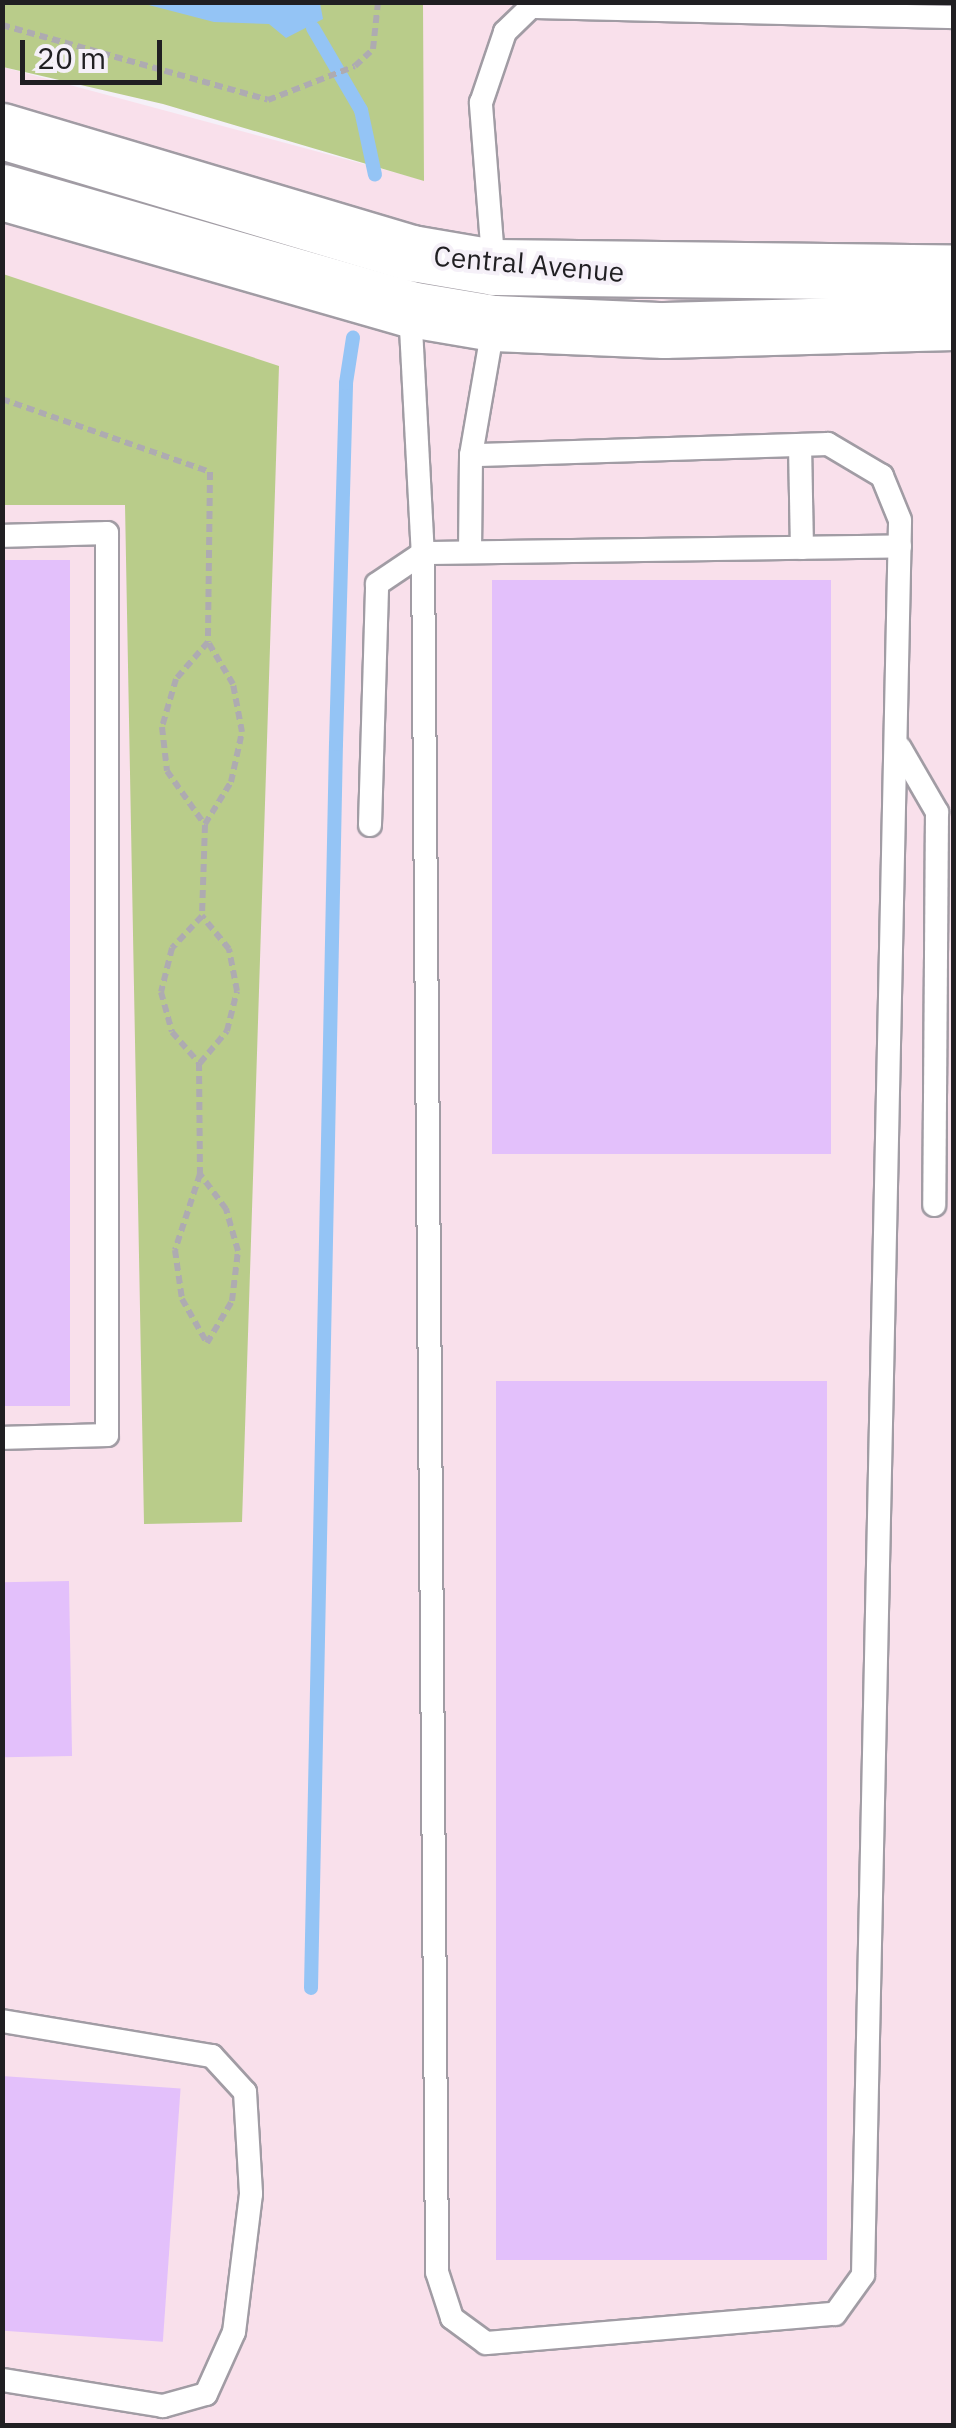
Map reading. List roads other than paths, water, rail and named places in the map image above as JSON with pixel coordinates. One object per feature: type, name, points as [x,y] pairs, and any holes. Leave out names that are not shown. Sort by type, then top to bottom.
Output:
[{"type":"street","name":"Central Avenue","points":[[2,131],[412,253],[494,266],[954,273]]},
{"type":"street","name":"Central Avenue","points":[[2,192],[410,309],[494,323],[664,330],[954,322]]},
{"type":"lane","points":[[470,552],[470,455],[494,323],[494,266],[481,103],[505,32],[536,5],[954,16]]},
{"type":"lane","points":[[410,309],[424,553],[437,2272],[452,2318],[486,2343],[835,2314],[863,2274],[899,746],[900,520],[882,476],[849,450],[800,445],[470,455]]},
{"type":"lane","points":[[800,445],[802,548]]},
{"type":"lane","points":[[2,536],[106,533],[107,1239],[107,1435],[2,1438]]},
{"type":"lane","points":[[370,825],[377,584],[424,553],[900,546]]},
{"type":"lane","points":[[899,746],[936,812],[934,1205]]},
{"type":"lane","points":[[2,2021],[212,2056],[245,2092],[251,2177],[234,2332],[206,2394],[163,2406],[2,2380]]},
{"type":"water","points":[[141,3],[320,3],[323,19],[286,38],[269,24],[214,22]]},
{"type":"waterway","points":[[313,28],[361,110],[375,175]]},
{"type":"waterway","points":[[311,1988],[336,744],[346,383],[353,338]]}]
